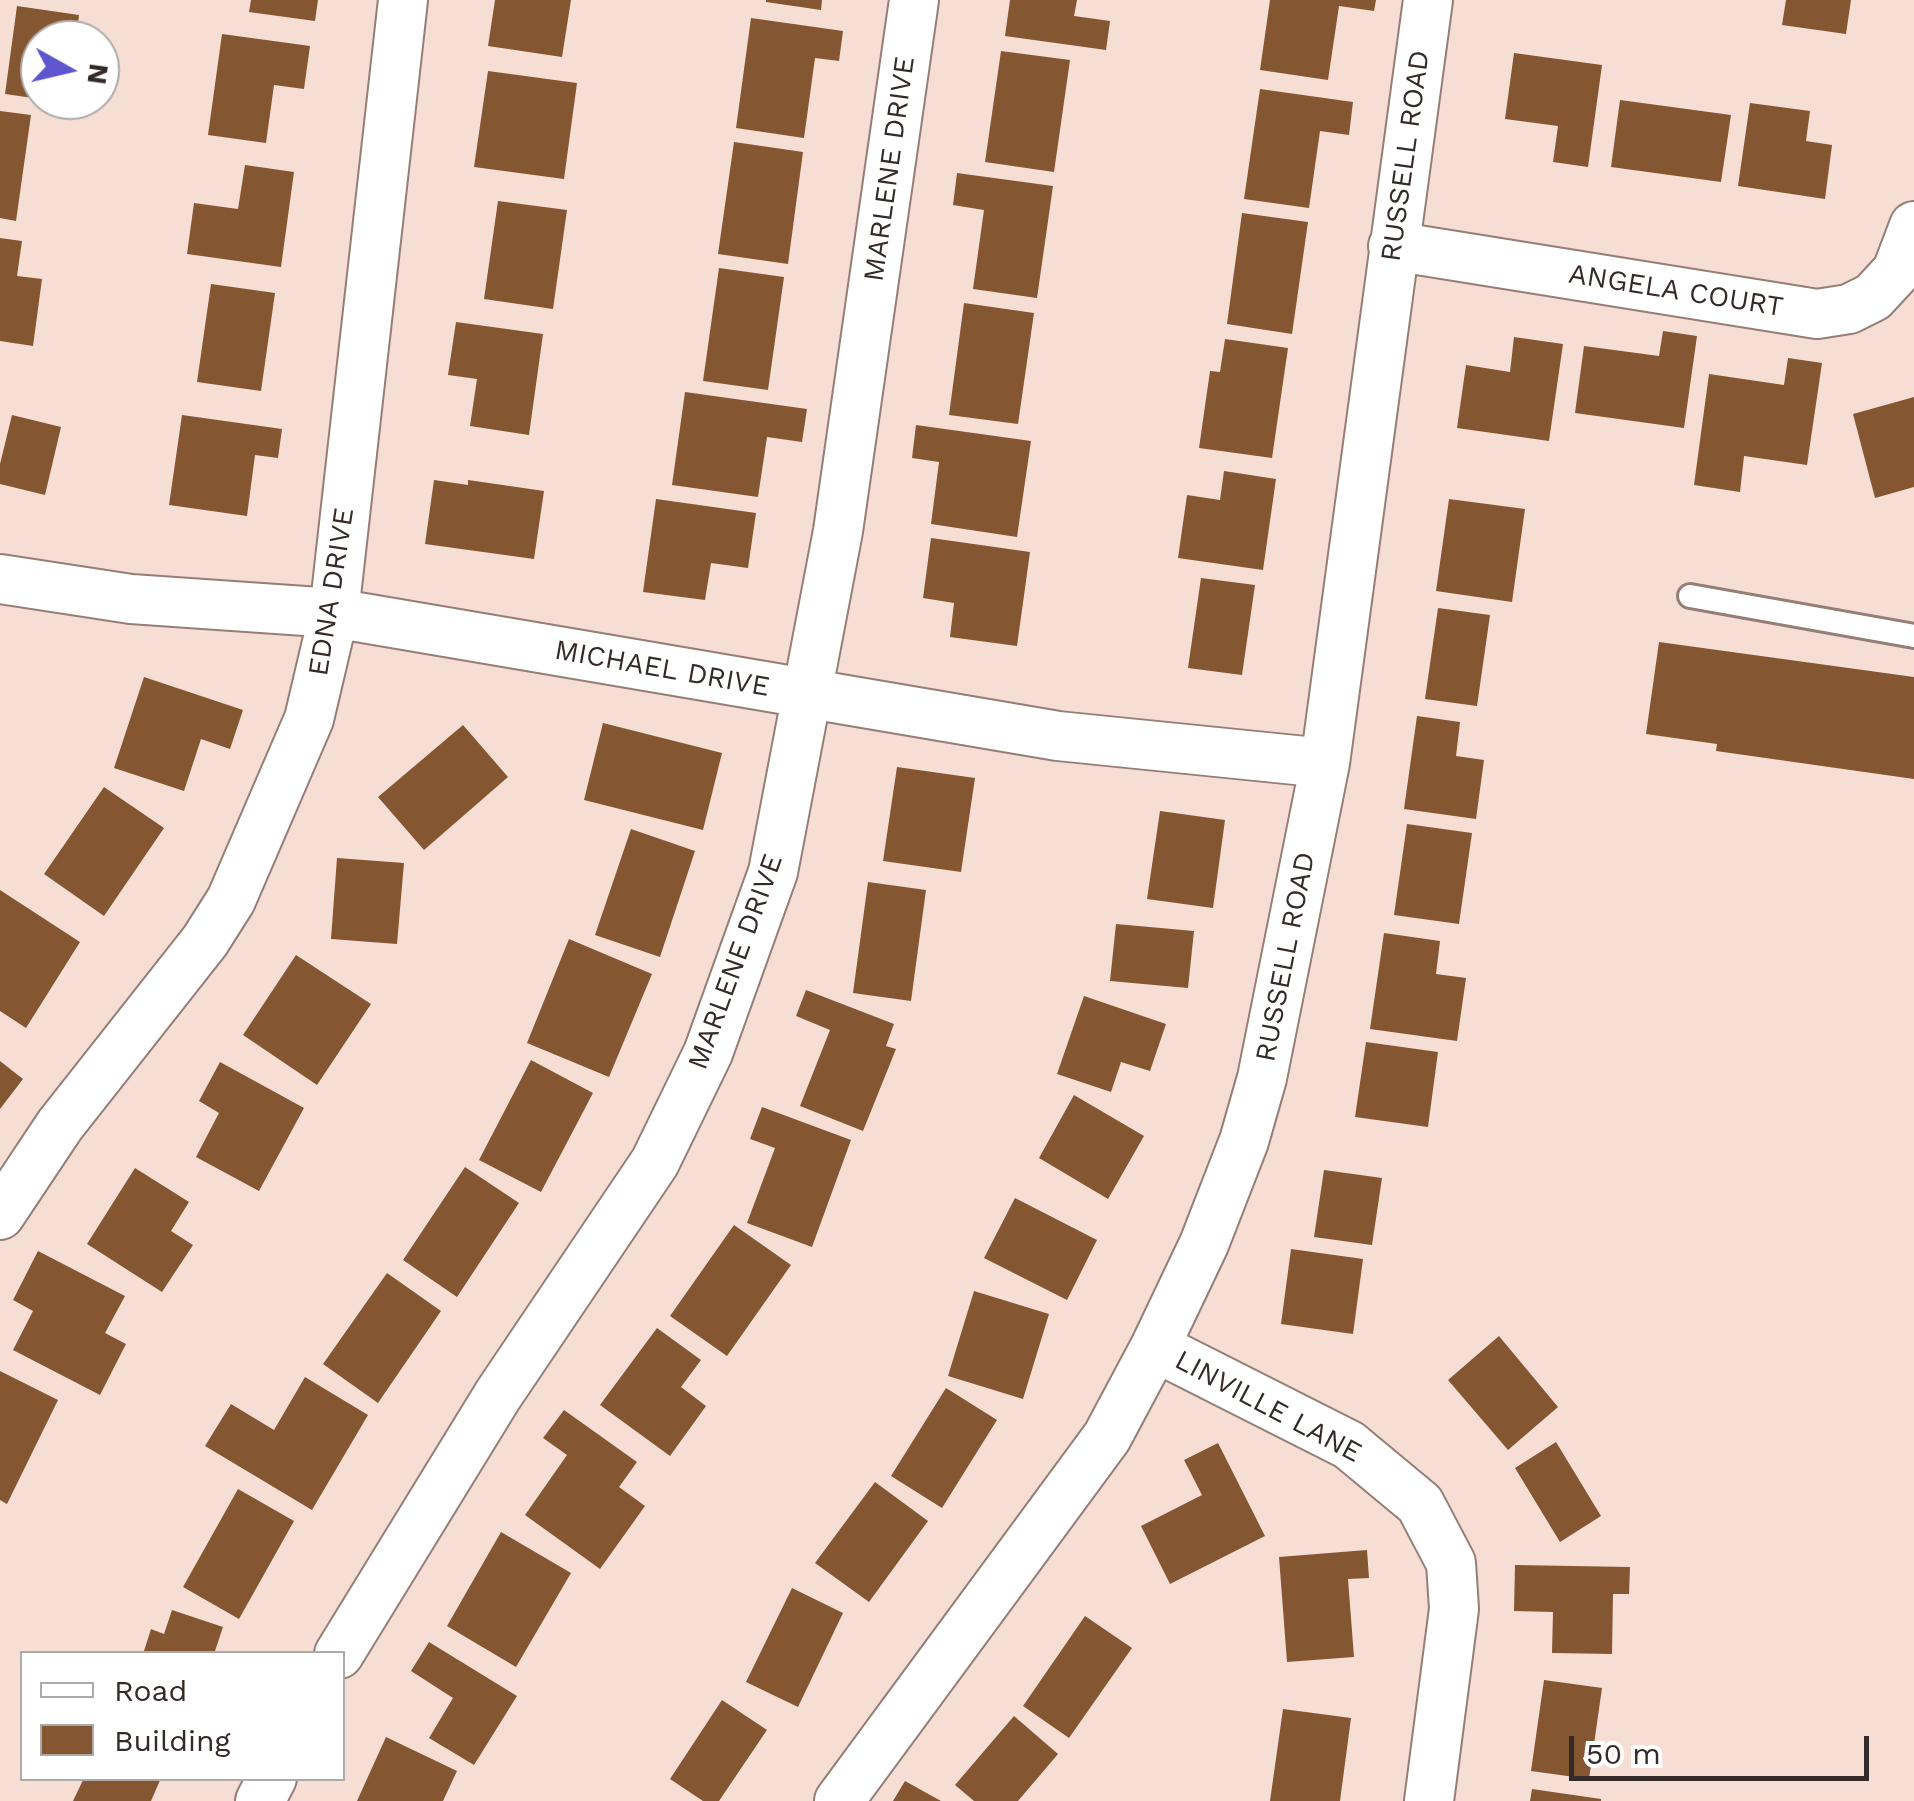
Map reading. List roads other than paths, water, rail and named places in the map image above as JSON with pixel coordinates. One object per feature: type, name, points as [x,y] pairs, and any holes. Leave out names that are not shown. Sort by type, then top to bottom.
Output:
[{"type":"street","name":"EDNA DRIVE","points":[[0,1215],[60,1125],[204,941],[231,900],[310,720],[334,613],[403,0]]},
{"type":"street","name":"MARLENE DRIVE","points":[[341,1651],[498,1395],[655,1162],[708,1053],[773,872],[838,531],[914,0]]},
{"type":"street","name":"RUSSELL ROAD","points":[[839,1801],[1107,1437],[1204,1244],[1244,1140],[1262,1078],[1324,763],[1428,0]]},
{"type":"street","name":"ANGELA COURT","points":[[1393,246],[1817,314],[1850,309],[1872,297],[1897,271],[1914,226]]},
{"type":"street","name":"MICHAEL DRIVE","points":[[0,578],[131,598],[334,613],[1058,736],[1324,763]]},
{"type":"street","name":"LINVILLE LANE","points":[[1155,1347],[1350,1445],[1420,1504],[1451,1563],[1454,1608],[1429,1801]]},
{"type":"lane","points":[[1690,596],[1914,636]]}]
